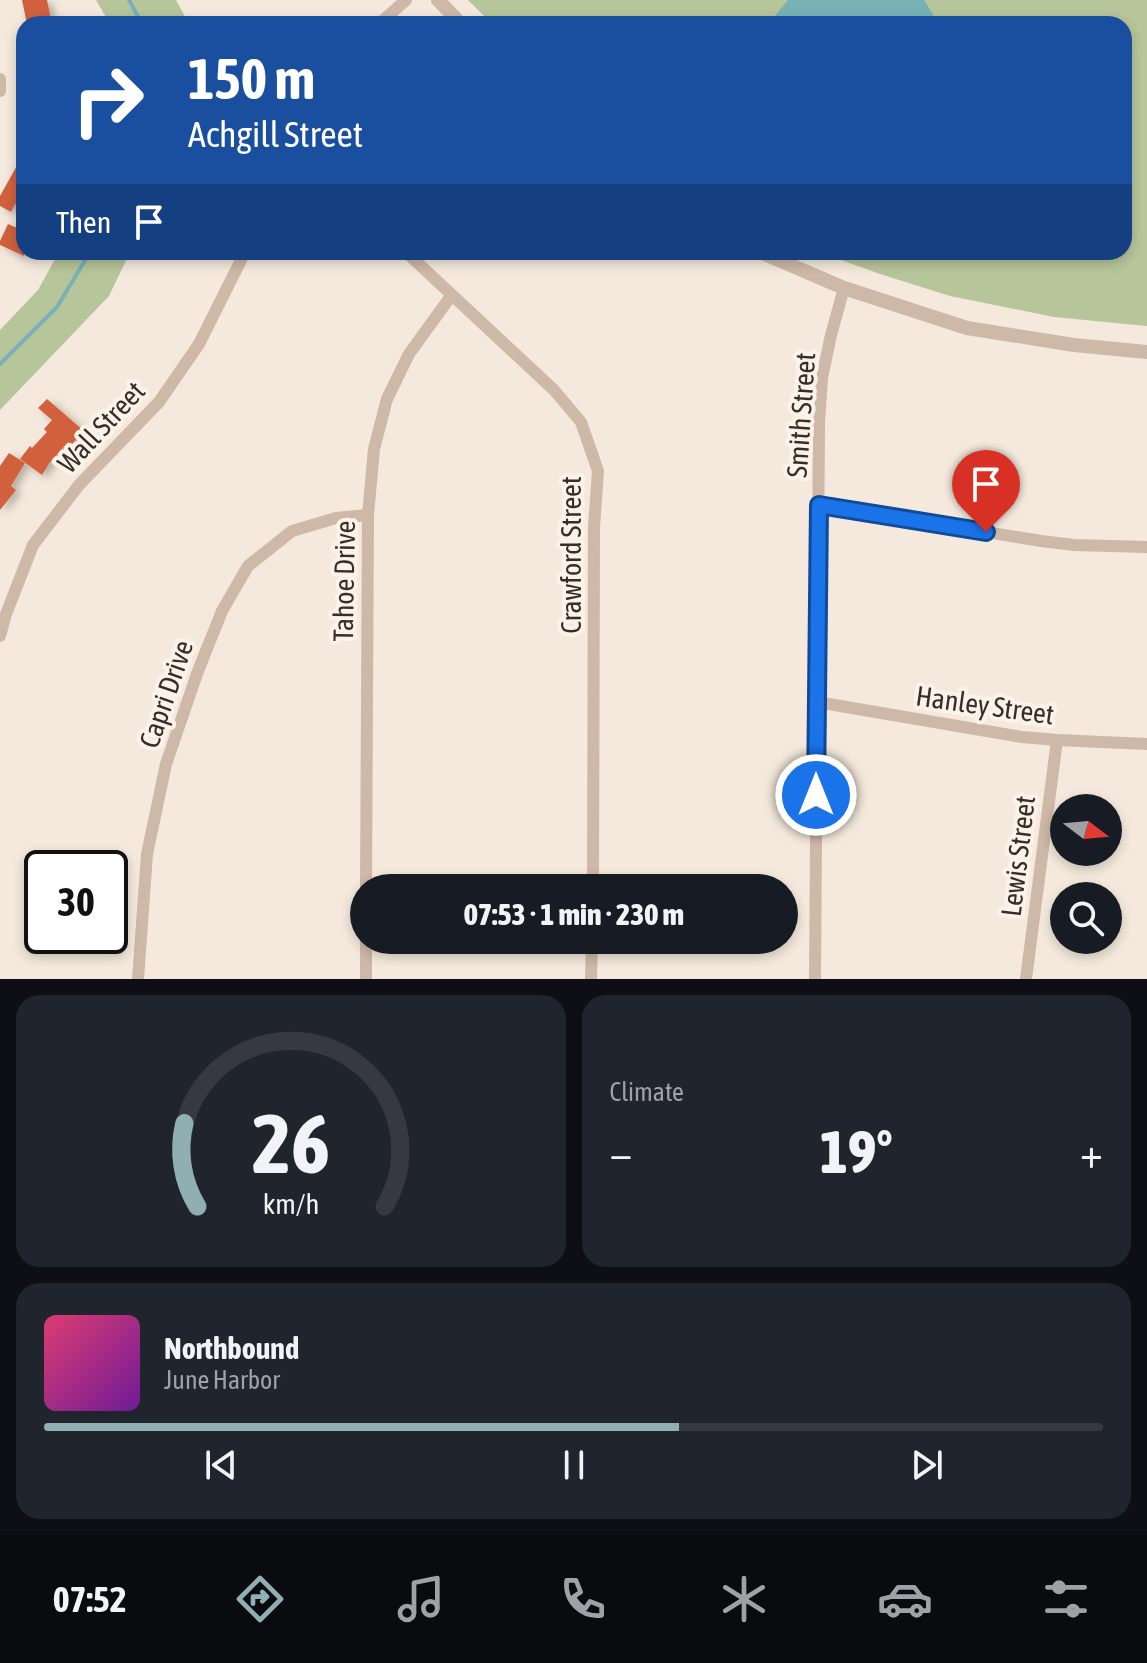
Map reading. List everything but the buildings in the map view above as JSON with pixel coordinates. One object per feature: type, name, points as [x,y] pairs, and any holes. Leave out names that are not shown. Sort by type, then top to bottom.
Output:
[{"type":"street","points":[[388,16],[406,0]]},
{"type":"street","points":[[438,0],[453,16]]},
{"type":"street","points":[[0,79],[0,91]]},
{"type":"street","name":"Wall Street","points":[[0,636],[33,545],[79,485],[159,402],[199,344],[241,260]]},
{"type":"street","name":"Crawford Street","points":[[414,260],[554,390],[581,422],[598,471],[594,543],[593,874]]},
{"type":"street","points":[[779,260],[844,288],[967,328],[1074,345],[1147,352]]},
{"type":"street","name":"Smith Street","points":[[815,979],[819,422],[822,378],[844,288]]},
{"type":"street","name":"Tahoe Drive","points":[[366,874],[368,515],[374,449],[387,399],[409,354],[451,296]]},
{"type":"street","points":[[819,505],[1041,541],[1147,547]]},
{"type":"street","name":"Capri Drive","points":[[138,979],[147,854],[166,764],[222,611],[248,566],[292,531],[336,518],[368,515]]},
{"type":"street","name":"Hanley Street","points":[[817,702],[986,731],[1057,740],[1147,744]]},
{"type":"street","name":"Lewis Street","points":[[1026,979],[1057,740]]},
{"type":"street","points":[[366,954],[366,979]]},
{"type":"street","points":[[591,979],[592,954]]},
{"type":"green space","points":[[96,0],[176,0],[185,16],[105,16]]},
{"type":"green space","points":[[468,0],[1147,0],[1147,326],[1054,317],[950,296],[841,260],[1132,260],[1132,16],[484,16]]},
{"type":"green space","points":[[55,260],[126,260],[109,296],[0,410],[0,330],[38,290]]},
{"type":"water","points":[[788,0],[924,0],[933,14],[932,16],[775,16]]},
{"type":"waterway","points":[[129,0],[138,16]]},
{"type":"waterway","points":[[0,364],[57,307],[85,260]]},
{"type":"route","points":[[816,795],[819,505],[986,532]]}]
